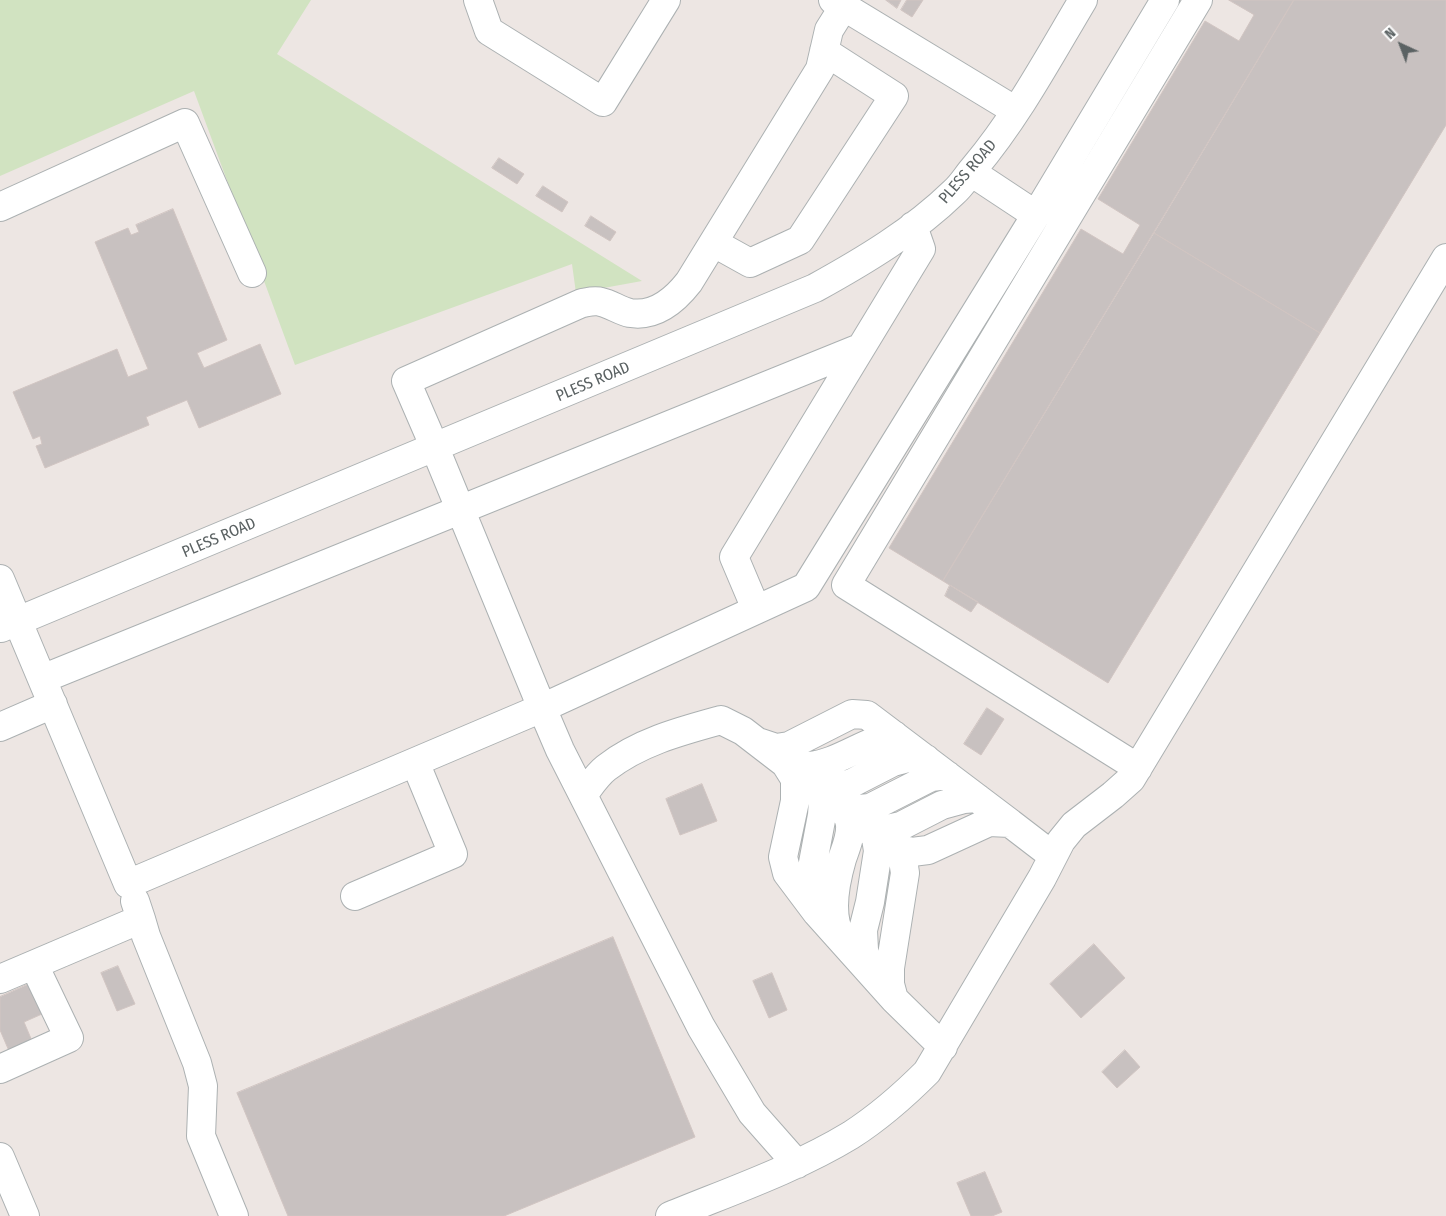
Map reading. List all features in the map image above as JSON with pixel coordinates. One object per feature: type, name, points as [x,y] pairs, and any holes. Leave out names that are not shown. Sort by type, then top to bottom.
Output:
[{"type":"street","points":[[478,0],[489,31],[604,102],[666,0]]},
{"type":"street","name":"PLESS ROAD","points":[[9,625],[815,288],[849,270],[894,241],[955,191],[993,144],[1016,110],[1083,0]]},
{"type":"street","points":[[128,884],[542,708],[806,587],[1036,215],[1165,0]]},
{"type":"street","points":[[1138,768],[846,585],[1198,0]]},
{"type":"street","points":[[797,1164],[752,1113],[701,1027],[560,750],[406,381],[582,303],[600,301],[631,313],[648,312],[664,306],[678,296],[714,243],[820,69],[829,30],[839,3],[1016,110]]},
{"type":"street","points":[[714,243],[750,263],[800,240],[894,96],[824,51]]},
{"type":"street","points":[[0,208],[185,123],[252,273]]},
{"type":"street","points":[[971,172],[1036,215]]},
{"type":"street","points":[[756,610],[734,557],[921,249],[913,226]]},
{"type":"street","points":[[670,1216],[797,1164],[852,1134],[903,1097],[928,1072],[1032,895],[1061,840],[1074,825],[1113,796],[1131,779],[1138,768],[1446,258]]},
{"type":"street","points":[[42,679],[860,348]]},
{"type":"street","points":[[0,579],[9,625],[42,679],[53,704],[128,884],[146,936],[197,1063],[203,1086],[201,1136],[234,1216]]},
{"type":"street","points":[[0,727],[53,704]]},
{"type":"street","points":[[758,742],[776,748],[789,746],[852,714],[867,714],[1053,856]]},
{"type":"street","points":[[583,795],[604,769],[634,749],[683,731],[721,720],[743,731],[895,848],[903,860],[905,873],[890,968],[890,984],[894,999]]},
{"type":"street","points":[[785,763],[808,766],[824,763],[879,738],[894,735]]},
{"type":"street","points":[[813,784],[834,788],[852,783],[893,762],[908,758],[926,759]]},
{"type":"street","points":[[355,896],[453,854],[415,762]]},
{"type":"street","points":[[785,763],[795,779],[795,801],[783,857],[787,873],[817,913],[894,999],[943,1046]]},
{"type":"street","points":[[841,806],[859,810],[870,808],[931,777],[948,775]]},
{"type":"street","points":[[813,784],[823,801],[812,868],[811,886],[817,913]]},
{"type":"street","points":[[869,828],[888,829],[901,826],[942,805],[964,798],[977,798]]},
{"type":"street","points":[[841,806],[850,821],[849,841],[836,882],[835,918],[839,933],[847,946]]},
{"type":"street","points":[[895,848],[912,852],[928,850],[989,822],[1010,822]]},
{"type":"street","points":[[869,828],[876,838],[878,851],[870,902],[863,930],[864,950],[869,971]]},
{"type":"street","points":[[0,979],[141,919]]},
{"type":"street","points":[[6,1066],[69,1038],[34,965]]},
{"type":"street","points":[[0,1157],[25,1216]]},
{"type":"green space","points":[[0,0],[311,0],[277,54],[642,281],[576,293],[572,264],[295,365],[194,91],[0,176]]},
{"type":"building","points":[[886,0],[901,0],[897,8]]},
{"type":"building","points":[[907,0],[923,0],[912,17],[901,10]]},
{"type":"building","points":[[1229,0],[1294,0],[943,581],[889,548],[1081,229],[1123,254],[1140,225],[1098,199],[1205,21],[1239,41],[1254,15]]},
{"type":"building","points":[[1294,0],[1446,0],[1446,125],[1320,333],[1154,233]]},
{"type":"building","points":[[499,158],[524,174],[517,184],[492,168]]},
{"type":"building","points":[[543,186],[568,202],[562,212],[536,196]]},
{"type":"building","points":[[173,209],[227,340],[197,353],[204,368],[260,344],[281,394],[199,428],[187,400],[146,417],[149,425],[45,468],[36,446],[42,444],[40,436],[33,439],[13,392],[117,349],[128,377],[148,369],[95,242],[128,228],[131,235],[139,232],[136,225]]},
{"type":"building","points":[[591,216],[616,232],[610,241],[585,226]]},
{"type":"building","points":[[1154,233],[1320,333],[1108,683],[943,581]]},
{"type":"building","points":[[950,585],[978,602],[971,612],[945,596]]},
{"type":"building","points":[[987,708],[1004,719],[981,755],[964,744]]},
{"type":"building","points":[[702,784],[717,821],[680,835],[666,799]]},
{"type":"building","points":[[613,937],[695,1137],[504,1216],[288,1216],[237,1093]]},
{"type":"building","points":[[1094,944],[1125,978],[1081,1018],[1050,984]]},
{"type":"building","points":[[118,966],[135,1004],[117,1011],[101,973]]},
{"type":"building","points":[[772,973],[787,1010],[769,1018],[753,981]]},
{"type":"building","points":[[29,984],[42,1014],[24,1022],[32,1041],[9,1051],[0,1030],[0,997]]},
{"type":"building","points":[[1125,1050],[1140,1067],[1117,1088],[1102,1072]]},
{"type":"building","points":[[985,1172],[1002,1212],[992,1216],[971,1216],[957,1183]]}]
